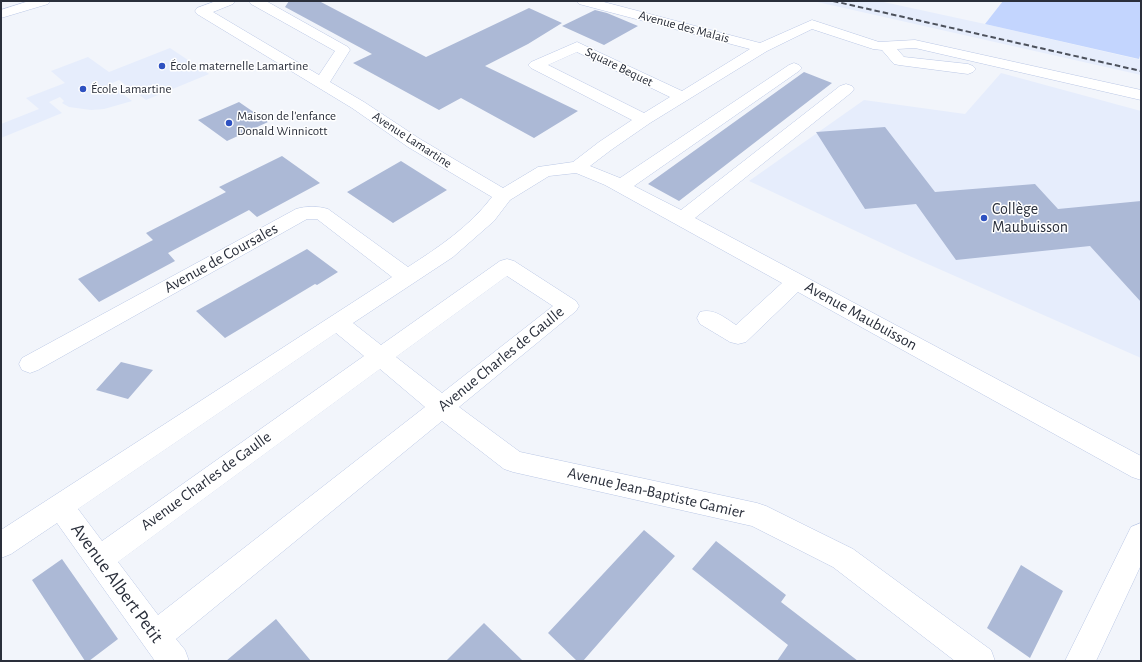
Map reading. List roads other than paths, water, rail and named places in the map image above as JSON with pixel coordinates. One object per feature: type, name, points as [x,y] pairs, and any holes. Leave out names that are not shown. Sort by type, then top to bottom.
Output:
[{"type":"street","points":[[1,14],[43,1]]},
{"type":"street","name":"Avenue Lamartine","points":[[228,1],[202,11],[358,105],[414,143],[503,196]]},
{"type":"street","points":[[256,1],[343,50],[321,84]]},
{"type":"street","name":"Avenue des Malais","points":[[584,1],[762,48]]},
{"type":"street","points":[[1,546],[337,322],[446,252],[486,217],[503,196],[544,170],[578,167],[605,146],[644,120],[762,48],[812,24],[878,46],[885,45],[899,61],[969,69],[976,58],[1141,95]]},
{"type":"street","name":"Square Bequet","points":[[644,120],[536,65],[577,46],[682,97]]},
{"type":"street","points":[[621,186],[794,68]]},
{"type":"street","points":[[682,219],[846,90]]},
{"type":"street","name":"Avenue Maubuisson","points":[[578,167],[621,186],[1141,469]]},
{"type":"street","name":"Avenue de Coursales","points":[[30,364],[303,213],[321,214],[407,277]]},
{"type":"street","name":"Avenue Charles de Gaulle","points":[[99,559],[507,266],[568,306],[155,637]]},
{"type":"street","points":[[708,318],[738,336],[797,281]]},
{"type":"street","name":"Avenue Jean-Baptiste Gamier","points":[[337,322],[381,356],[442,407],[513,461],[757,515],[844,558],[980,661]]},
{"type":"street","name":"Avenue Albert Petit","points":[[60,506],[174,661]]},
{"type":"street","points":[[1080,661],[1141,536]]},
{"type":"railway","points":[[833,1],[1141,71]]},
{"type":"place","name":"École maternelle Lamartine","points":[[162,66]]},
{"type":"place","name":"École Lamartine","points":[[83,89]]},
{"type":"place","name":"Maison de l'enfance Donald Winnicott","points":[[229,123]]},
{"type":"place","name":"Collège Maubuisson","points":[[984,218]]}]
